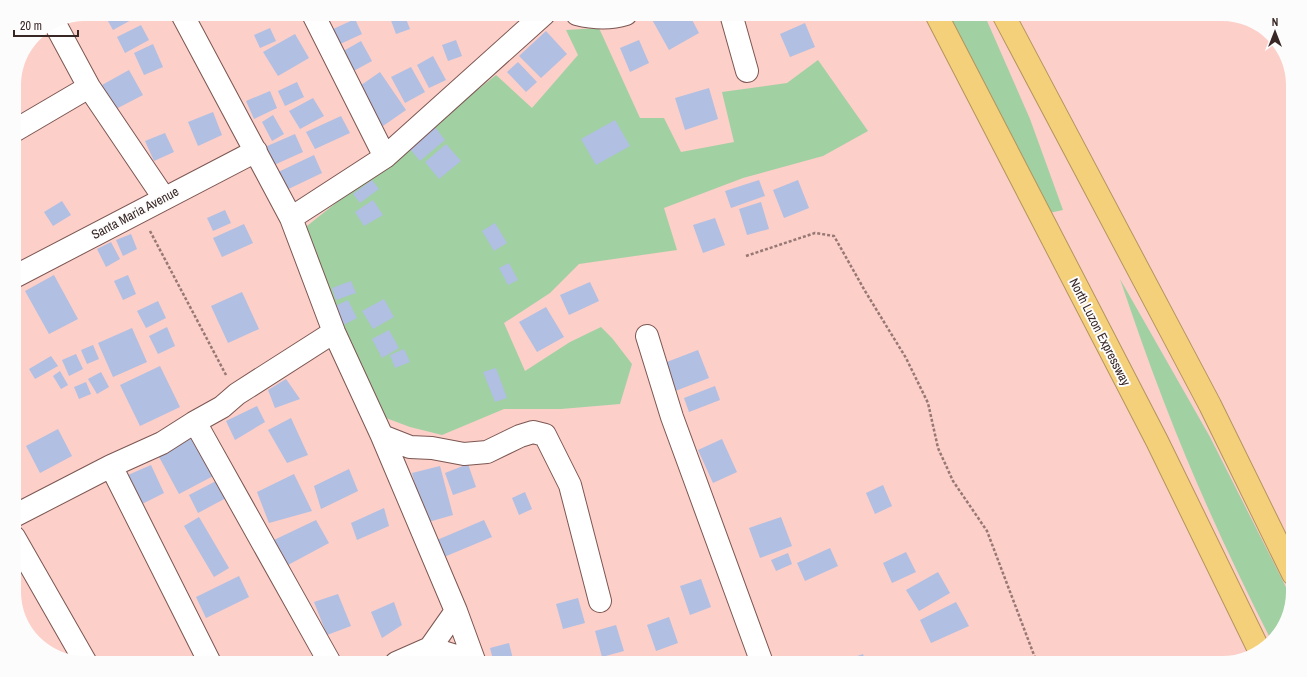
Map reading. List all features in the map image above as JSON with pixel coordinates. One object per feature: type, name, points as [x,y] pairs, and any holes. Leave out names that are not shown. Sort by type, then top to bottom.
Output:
[{"type":"highway","name":"North Luzon Expressway","points":[[940,21],[1157,441],[1257,646]]},
{"type":"highway","points":[[1006,21],[1210,405],[1286,560]]},
{"type":"street","points":[[186,21],[291,218],[334,332],[382,436],[456,611],[472,656]]},
{"type":"street","points":[[317,21],[385,157]]},
{"type":"street","points":[[291,218],[385,157],[536,21]]},
{"type":"street","points":[[733,21],[747,72]]},
{"type":"street","points":[[57,28],[89,87],[164,198]]},
{"type":"street","points":[[21,128],[89,87]]},
{"type":"street","name":"Santa Maria Avenue","points":[[21,273],[256,151]]},
{"type":"street","points":[[21,512],[111,466],[162,443],[222,407],[237,394],[334,332]]},
{"type":"street","points":[[647,336],[672,417],[759,656]]},
{"type":"street","points":[[195,422],[326,656]]},
{"type":"street","points":[[382,436],[410,447],[432,448],[464,454],[487,452],[520,436],[533,432],[545,435],[570,485],[600,601]]},
{"type":"street","points":[[111,466],[206,656]]},
{"type":"street","points":[[21,549],[82,656]]},
{"type":"street","points":[[412,656],[430,648],[456,611]]},
{"type":"street","points":[[430,648],[454,656]]},
{"type":"path","points":[[140,211],[237,394]]},
{"type":"path","points":[[746,256],[815,233],[834,236],[865,291],[906,358],[928,403],[938,448],[953,481],[987,531],[1034,656]]},
{"type":"green space","points":[[944,21],[987,21],[1030,119],[1063,210],[1049,213]]},
{"type":"green space","points":[[599,28],[640,118],[664,118],[681,152],[734,142],[722,92],[787,83],[818,60],[868,131],[823,156],[743,178],[664,208],[677,250],[579,264],[550,293],[504,323],[525,371],[570,342],[601,327],[612,338],[632,364],[620,404],[561,409],[504,409],[442,435],[410,427],[370,412],[302,230],[496,75],[532,108],[578,55],[566,30]]},
{"type":"green space","points":[[1120,279],[1210,437],[1286,587],[1283,613],[1275,628],[1269,635],[1201,493],[1152,371]]},
{"type":"building","points":[[108,21],[129,21],[113,30]]},
{"type":"building","points":[[351,21],[356,21],[362,34],[338,45],[331,30]]},
{"type":"building","points":[[391,21],[407,21],[410,29],[396,34]]},
{"type":"building","points":[[653,21],[693,21],[699,33],[669,50]]},
{"type":"building","points":[[805,23],[815,47],[790,57],[780,34]]},
{"type":"building","points":[[141,25],[149,40],[125,53],[117,37]]},
{"type":"building","points":[[270,28],[276,41],[260,48],[254,35]]},
{"type":"building","points":[[546,31],[567,54],[541,78],[519,56]]},
{"type":"building","points":[[295,34],[309,58],[278,76],[263,52]]},
{"type":"building","points":[[456,40],[462,56],[448,61],[442,45]]},
{"type":"building","points":[[639,40],[649,63],[630,72],[620,48]]},
{"type":"building","points":[[361,41],[372,61],[350,73],[340,53]]},
{"type":"building","points":[[153,44],[163,67],[144,75],[134,53]]},
{"type":"building","points":[[433,56],[446,80],[429,88],[417,65]]},
{"type":"building","points":[[518,62],[537,82],[526,92],[507,72]]},
{"type":"building","points":[[411,67],[425,92],[405,103],[391,77]]},
{"type":"building","points":[[129,70],[143,95],[116,109],[102,85]]},
{"type":"building","points":[[380,72],[406,110],[383,126],[357,88]]},
{"type":"building","points":[[297,82],[304,97],[285,106],[278,91]]},
{"type":"building","points":[[709,88],[718,119],[685,130],[675,98]]},
{"type":"building","points":[[270,91],[277,108],[254,119],[246,101]]},
{"type":"building","points":[[313,98],[324,116],[300,129],[289,111]]},
{"type":"building","points":[[213,112],[222,135],[198,146],[188,122]]},
{"type":"building","points":[[273,115],[284,134],[272,141],[262,122]]},
{"type":"building","points":[[341,116],[350,133],[315,149],[306,132]]},
{"type":"building","points":[[615,120],[630,146],[596,165],[581,139]]},
{"type":"building","points":[[435,127],[445,140],[420,161],[409,148]]},
{"type":"building","points":[[165,133],[174,152],[154,161],[145,141]]},
{"type":"building","points":[[295,134],[303,152],[274,165],[265,147]]},
{"type":"building","points":[[446,144],[461,161],[439,179],[425,162]]},
{"type":"building","points":[[314,155],[322,173],[280,193],[272,175]]},
{"type":"building","points":[[372,180],[379,189],[360,203],[353,194]]},
{"type":"building","points":[[759,180],[765,196],[731,208],[725,191]]},
{"type":"building","points":[[798,180],[809,208],[784,218],[773,190]]},
{"type":"building","points":[[373,200],[383,215],[364,226],[355,212]]},
{"type":"building","points":[[62,201],[71,215],[53,226],[44,212]]},
{"type":"building","points":[[761,202],[769,229],[747,235],[739,209]]},
{"type":"building","points":[[225,210],[231,223],[213,231],[207,218]]},
{"type":"building","points":[[715,218],[725,245],[703,253],[693,225]]},
{"type":"building","points":[[495,223],[507,243],[494,251],[482,231]]},
{"type":"building","points":[[244,224],[253,243],[222,257],[213,238]]},
{"type":"building","points":[[131,234],[137,249],[123,256],[116,240]]},
{"type":"building","points":[[111,242],[120,259],[106,267],[97,249]]},
{"type":"building","points":[[509,263],[518,280],[508,285],[499,268]]},
{"type":"building","points":[[54,275],[78,319],[49,334],[25,291]]},
{"type":"building","points":[[128,275],[136,294],[123,300],[114,281]]},
{"type":"building","points":[[351,281],[356,293],[336,300],[332,288]]},
{"type":"building","points":[[590,282],[599,301],[569,315],[560,295]]},
{"type":"building","points":[[242,292],[259,329],[228,343],[211,306]]},
{"type":"building","points":[[384,299],[394,317],[373,329],[362,311]]},
{"type":"building","points":[[348,300],[357,318],[338,328],[329,309]]},
{"type":"building","points":[[158,301],[166,318],[146,328],[137,311]]},
{"type":"building","points":[[546,307],[564,337],[537,352],[519,322]]},
{"type":"building","points":[[167,327],[175,346],[158,354],[149,336]]},
{"type":"building","points":[[132,328],[147,362],[113,377],[98,343]]},
{"type":"building","points":[[389,330],[399,348],[382,358],[372,339]]},
{"type":"building","points":[[93,345],[99,359],[87,364],[81,350]]},
{"type":"building","points":[[404,349],[410,362],[395,368],[390,355]]},
{"type":"building","points":[[698,350],[709,378],[670,393],[659,365]]},
{"type":"building","points":[[76,354],[83,369],[69,376],[62,360]]},
{"type":"building","points":[[51,356],[58,366],[35,379],[29,369]]},
{"type":"building","points":[[160,366],[180,407],[140,426],[120,385]]},
{"type":"building","points":[[496,368],[507,398],[495,402],[483,372]]},
{"type":"building","points":[[60,371],[68,385],[61,389],[53,376]]},
{"type":"building","points":[[101,372],[109,387],[97,394],[88,379]]},
{"type":"building","points":[[286,379],[300,399],[275,408],[268,390]]},
{"type":"building","points":[[86,382],[91,394],[79,399],[74,387]]},
{"type":"building","points":[[715,386],[720,400],[689,412],[684,398]]},
{"type":"building","points":[[257,406],[265,422],[235,440],[226,421]]},
{"type":"building","points":[[291,418],[308,455],[287,463],[268,430]]},
{"type":"building","points":[[58,429],[72,456],[40,473],[26,446]]},
{"type":"building","points":[[196,435],[217,474],[179,494],[158,455]]},
{"type":"building","points":[[722,439],[737,472],[713,483],[698,450]]},
{"type":"building","points":[[468,464],[476,487],[453,495],[445,473]]},
{"type":"building","points":[[151,465],[164,493],[142,504],[128,475]]},
{"type":"building","points":[[440,466],[453,515],[425,523],[412,473]]},
{"type":"building","points":[[349,469],[358,491],[321,509],[314,486]]},
{"type":"building","points":[[294,474],[312,511],[269,523],[257,492]]},
{"type":"building","points":[[216,481],[226,498],[198,513],[189,495]]},
{"type":"building","points":[[883,485],[892,506],[875,514],[866,493]]},
{"type":"building","points":[[525,492],[532,509],[519,515],[512,498]]},
{"type":"building","points":[[384,508],[389,526],[357,540],[351,523]]},
{"type":"building","points":[[199,517],[229,568],[214,577],[184,526]]},
{"type":"building","points":[[781,517],[792,546],[760,558],[749,528]]},
{"type":"building","points":[[316,520],[329,543],[288,565],[274,540]]},
{"type":"building","points":[[484,520],[492,537],[444,557],[437,540]]},
{"type":"building","points":[[830,548],[838,566],[805,581],[797,563]]},
{"type":"building","points":[[906,552],[916,572],[892,583],[883,563]]},
{"type":"building","points":[[788,553],[792,564],[776,571],[771,560]]},
{"type":"building","points":[[938,572],[950,593],[919,611],[906,590]]},
{"type":"building","points":[[239,576],[249,597],[206,618],[196,597]]},
{"type":"building","points":[[701,579],[711,607],[690,615],[680,586]]},
{"type":"building","points":[[338,594],[351,626],[327,635],[314,602]]},
{"type":"building","points":[[578,598],[585,623],[563,629],[556,604]]},
{"type":"building","points":[[394,602],[402,625],[382,638],[371,612]]},
{"type":"building","points":[[956,602],[969,626],[931,643],[920,620]]},
{"type":"building","points":[[669,617],[678,643],[656,651],[647,625]]},
{"type":"building","points":[[616,625],[624,651],[602,656],[595,631]]},
{"type":"building","points":[[509,643],[512,656],[492,656],[490,648]]}]
